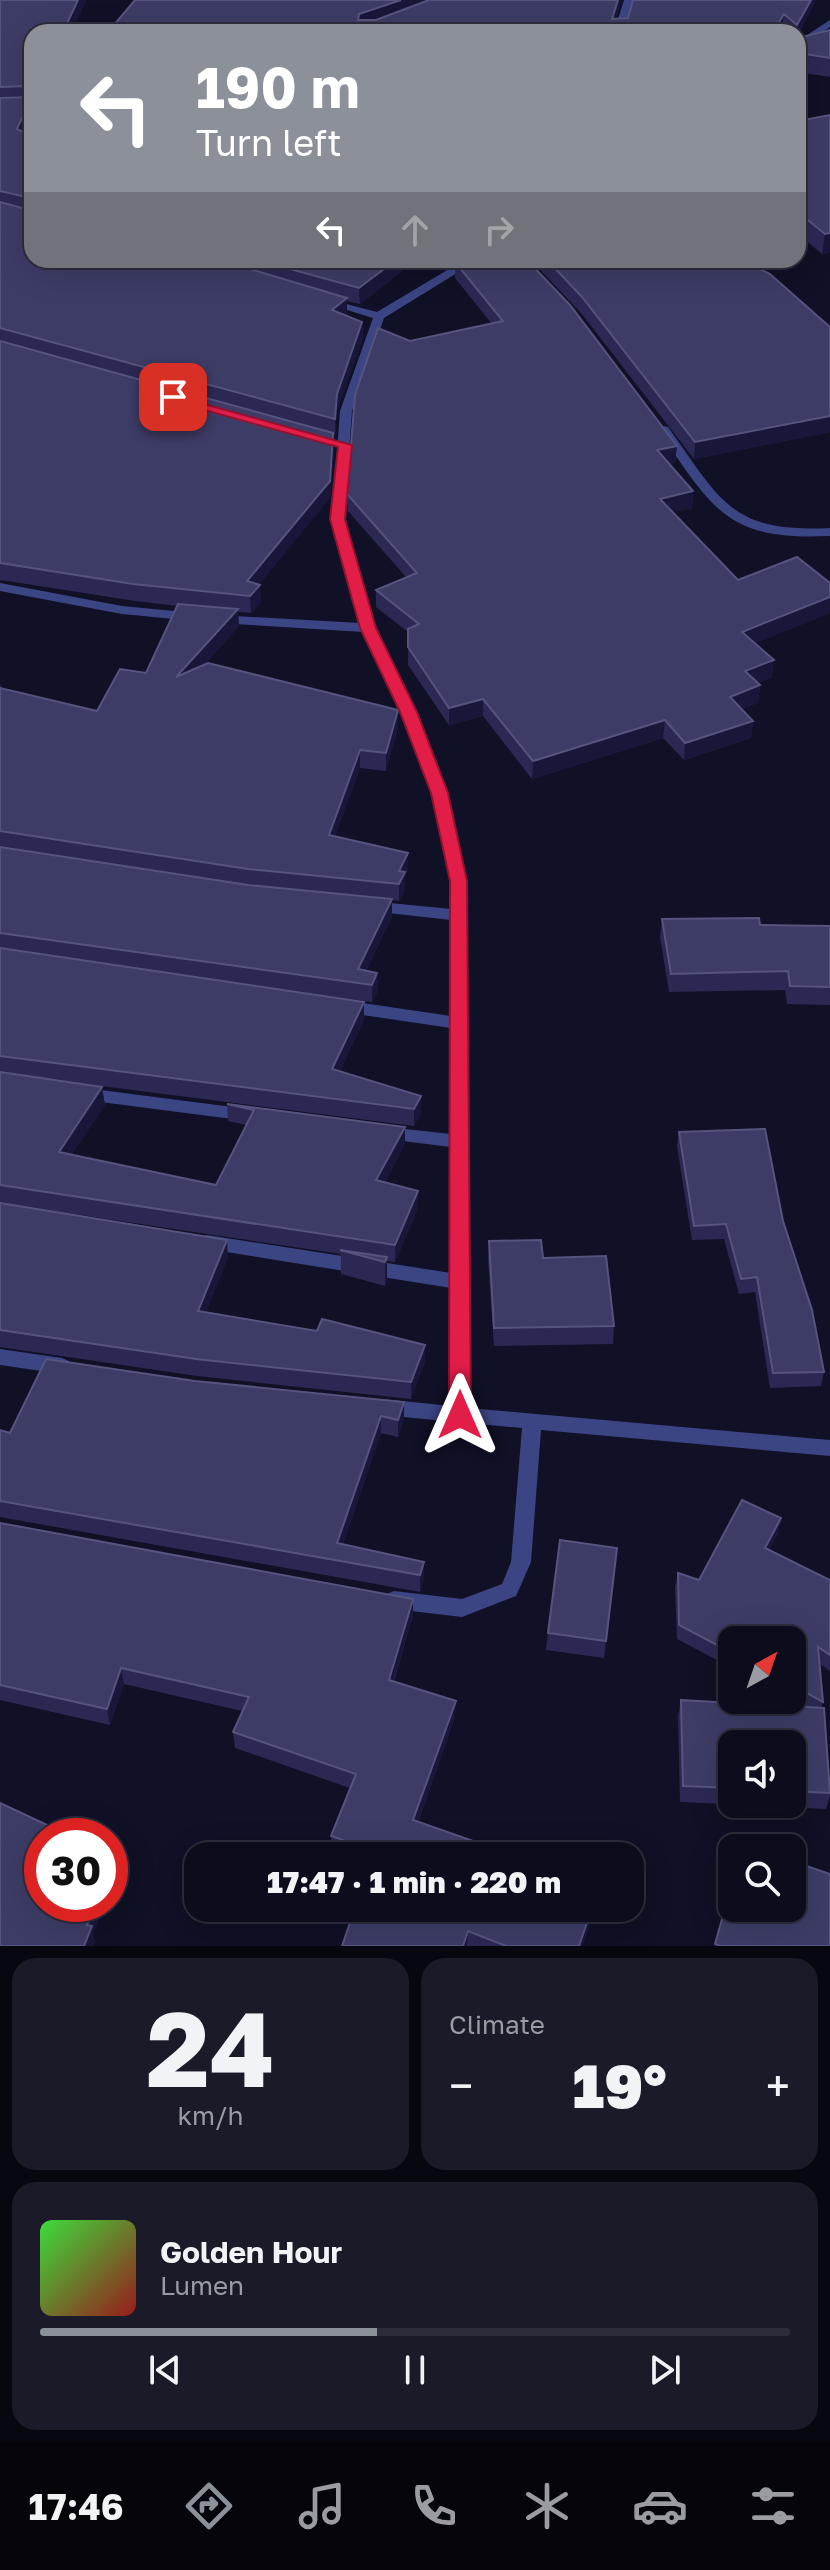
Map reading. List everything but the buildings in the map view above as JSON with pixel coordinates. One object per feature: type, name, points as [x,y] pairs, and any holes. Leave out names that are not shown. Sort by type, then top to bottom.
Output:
[{"type":"street","points":[[622,24],[629,0]]},
{"type":"street","points":[[806,40],[830,23]]},
{"type":"street","points":[[459,268],[379,316],[338,442],[338,519],[368,628],[409,712],[440,793],[459,881],[460,1415]]},
{"type":"street","points":[[306,296],[379,316]]},
{"type":"street","points":[[657,421],[719,506],[732,518],[751,528],[781,533],[830,532]]},
{"type":"street","points":[[0,587],[122,610],[248,622],[368,628]]},
{"type":"street","points":[[353,904],[457,915]]},
{"type":"street","points":[[319,1003],[458,1023]]},
{"type":"street","points":[[63,1091],[268,1118]]},
{"type":"street","points":[[363,1130],[458,1141]]},
{"type":"street","points":[[194,1240],[459,1282]]},
{"type":"street","points":[[0,1357],[76,1368]]},
{"type":"street","points":[[367,1405],[830,1448]]},
{"type":"street","points":[[375,1596],[462,1608],[509,1590],[521,1562],[532,1422]]},
{"type":"route","points":[[173,397],[345,445],[338,519],[368,628],[409,712],[440,793],[459,881],[460,1415]]}]
